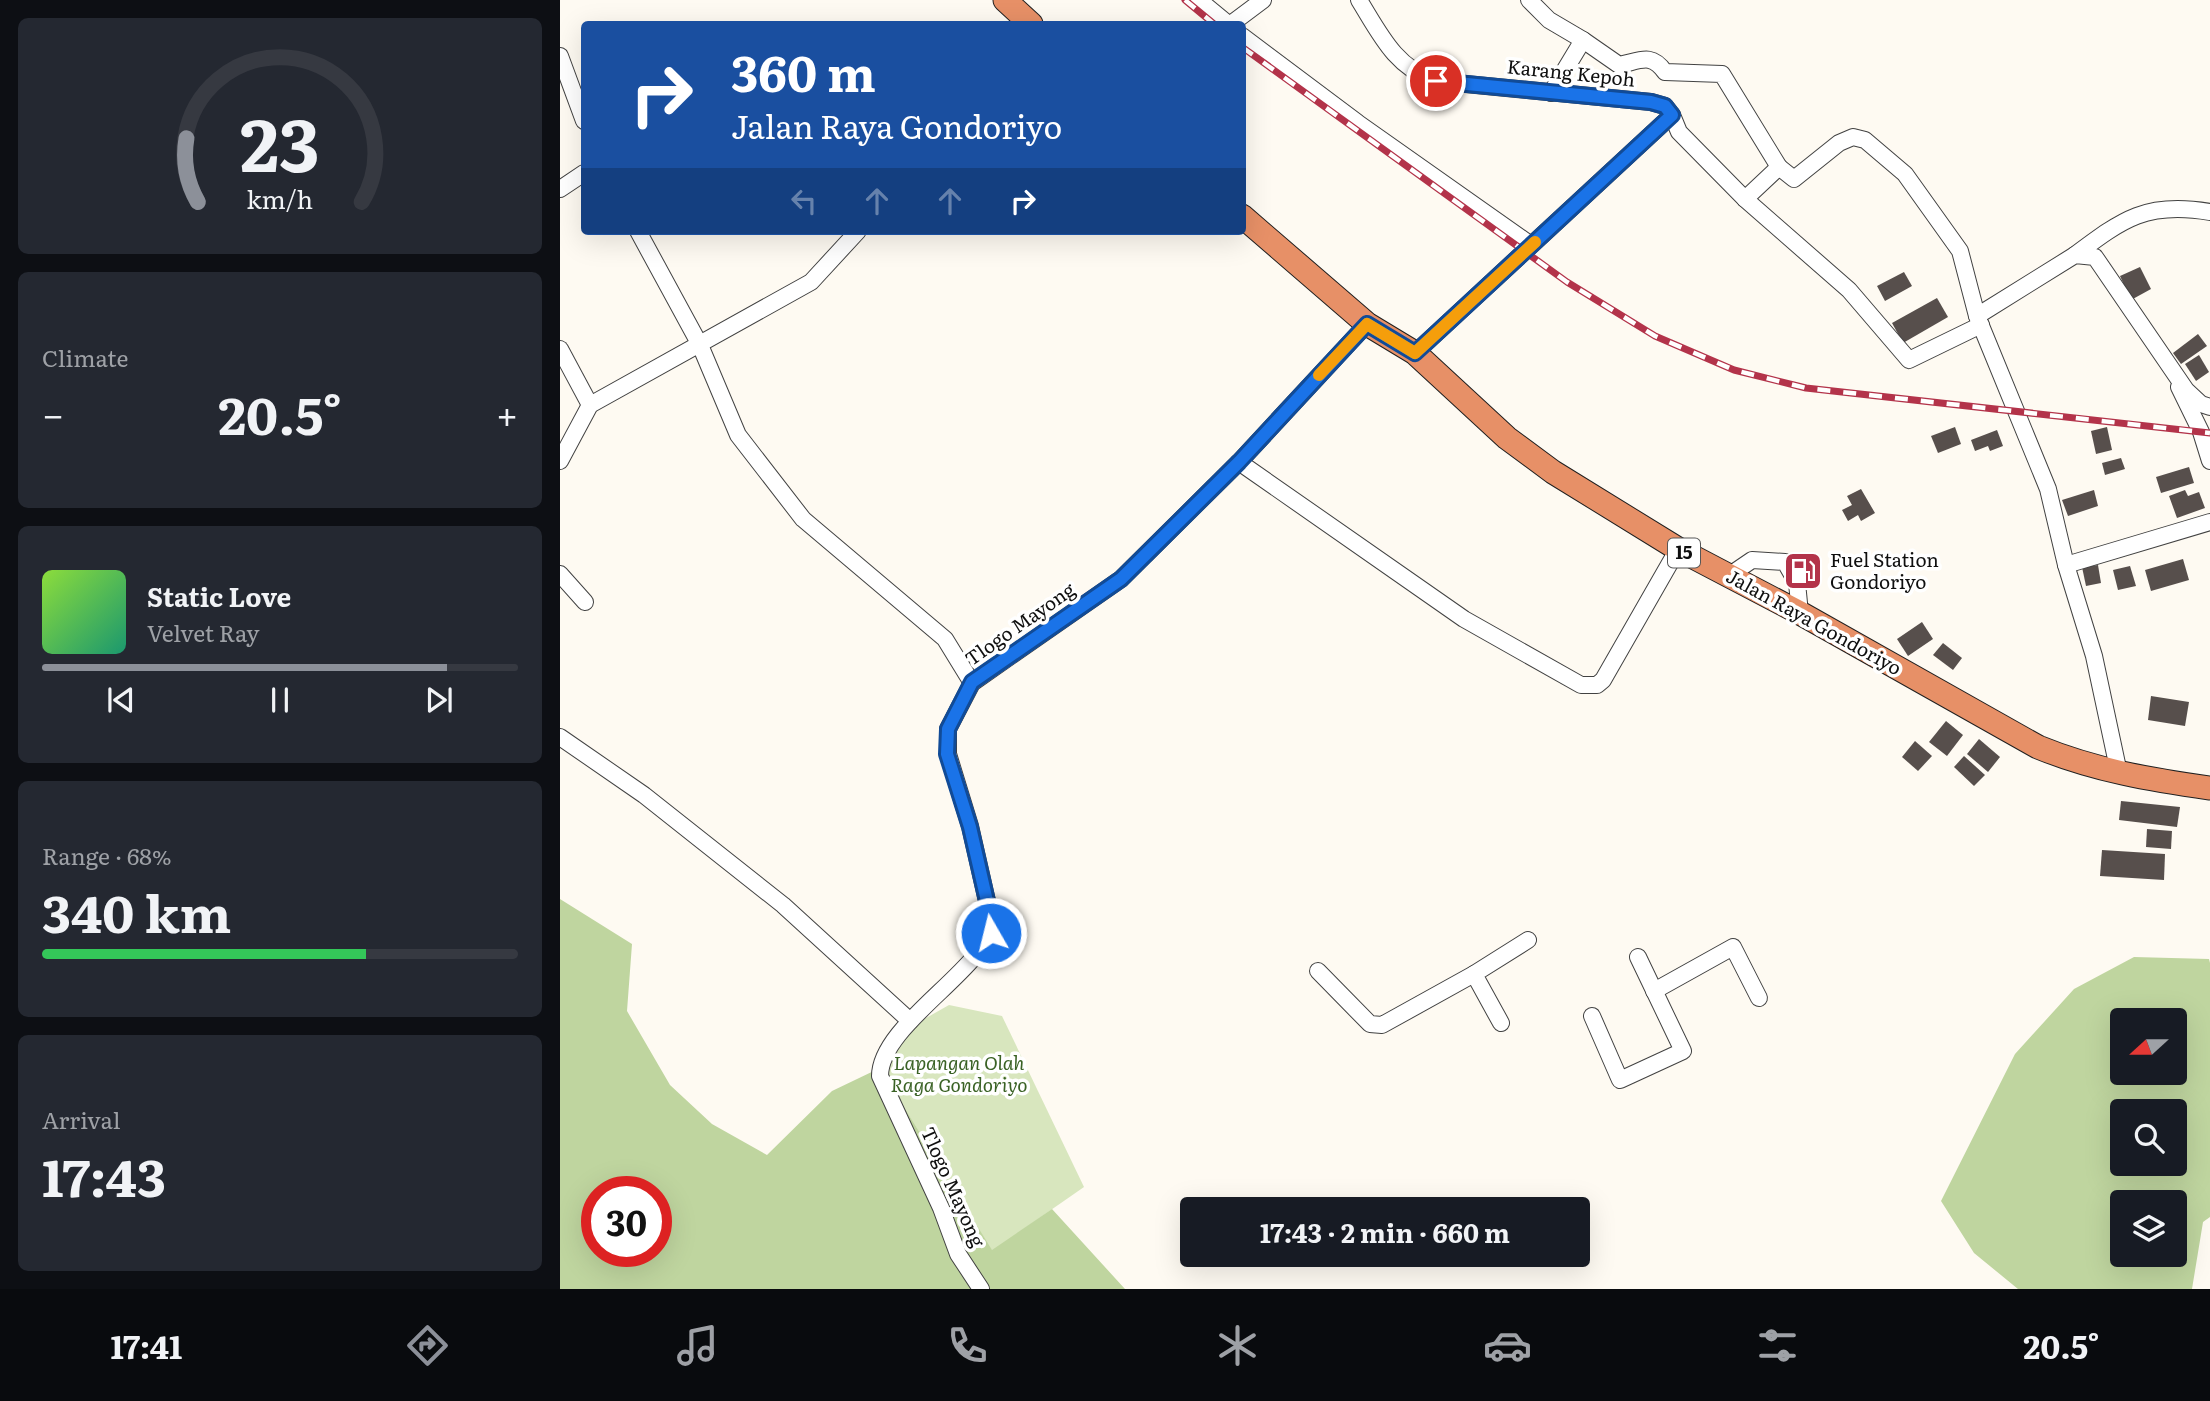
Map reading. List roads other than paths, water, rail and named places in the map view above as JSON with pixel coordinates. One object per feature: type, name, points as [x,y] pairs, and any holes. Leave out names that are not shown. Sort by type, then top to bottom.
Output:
[{"type":"highway","points":[[1005,0],[1028,21]]},
{"type":"highway","name":"Jalan Raya Gondoriyo","points":[[1246,219],[1367,324],[1415,353],[1507,438],[1553,472],[1678,549],[1800,613],[2038,747],[2071,761],[2119,774],[2210,788]]},
{"type":"street","points":[[1199,0],[1225,21]]},
{"type":"street","points":[[1233,21],[1263,0]]},
{"type":"street","name":"Karang Kepoh","points":[[1359,0],[1399,61],[1424,77],[1651,102],[1665,106],[1672,115]]},
{"type":"street","points":[[1529,0],[1549,20],[1619,65],[1646,57],[1657,61],[1665,72],[1721,74],[1779,167],[1794,179],[1839,143],[1853,137],[1865,140],[1905,174],[1960,251],[1979,320],[2048,489],[2066,565],[2094,656],[2119,774]]},
{"type":"street","points":[[1246,39],[1358,123],[1531,245]]},
{"type":"street","points":[[1551,93],[1583,40]]},
{"type":"street","points":[[560,57],[581,113]]},
{"type":"street","points":[[1415,353],[1672,115],[1679,132],[1745,199],[1849,290],[1909,360],[1979,320],[2122,220],[2158,209],[2210,212]]},
{"type":"street","points":[[1745,199],[1779,167]]},
{"type":"street","points":[[560,188],[581,175]]},
{"type":"street","points":[[640,235],[700,345],[738,435],[803,519],[945,639],[972,682]]},
{"type":"street","points":[[560,461],[590,405],[811,282],[854,235]]},
{"type":"street","points":[[2074,255],[2095,257],[2186,390],[2201,404],[2210,407]]},
{"type":"street","name":"Tlogo Mayong","points":[[981,1289],[958,1254],[942,1208],[880,1076],[881,1063],[910,1021],[971,959],[991,933],[992,923],[970,827],[947,754],[948,729],[972,682],[1121,579],[1239,462],[1367,324]]},
{"type":"street","points":[[560,349],[590,405]]},
{"type":"street","points":[[2169,366],[2201,432],[2210,461]]},
{"type":"street","points":[[1239,462],[1464,619],[1581,685],[1597,685],[1603,680],[1678,549]]},
{"type":"street","points":[[2066,565],[2210,522]]},
{"type":"street","points":[[1730,575],[1752,560],[1785,562],[1797,583],[1800,613]]},
{"type":"street","points":[[560,574],[585,602]]},
{"type":"street","points":[[560,737],[644,795],[783,905],[910,1021]]},
{"type":"street","points":[[1318,971],[1370,1024],[1382,1025],[1474,974],[1528,940]]},
{"type":"street","points":[[1654,991],[1733,947],[1759,999]]},
{"type":"street","points":[[1592,1016],[1620,1080],[1683,1051],[1638,957]]},
{"type":"street","points":[[1474,974],[1501,1023]]},
{"type":"railway","points":[[1185,0],[1210,21]]},
{"type":"railway","points":[[1246,50],[1567,282],[1655,336],[1734,370],[1806,388],[2210,433]]},
{"type":"place","name":"Fuel Station Gondoriyo","points":[[1803,571]]},
{"type":"park label","name":"Lapangan Olah Raga Gondoriyo","points":[[959,1074]]}]
